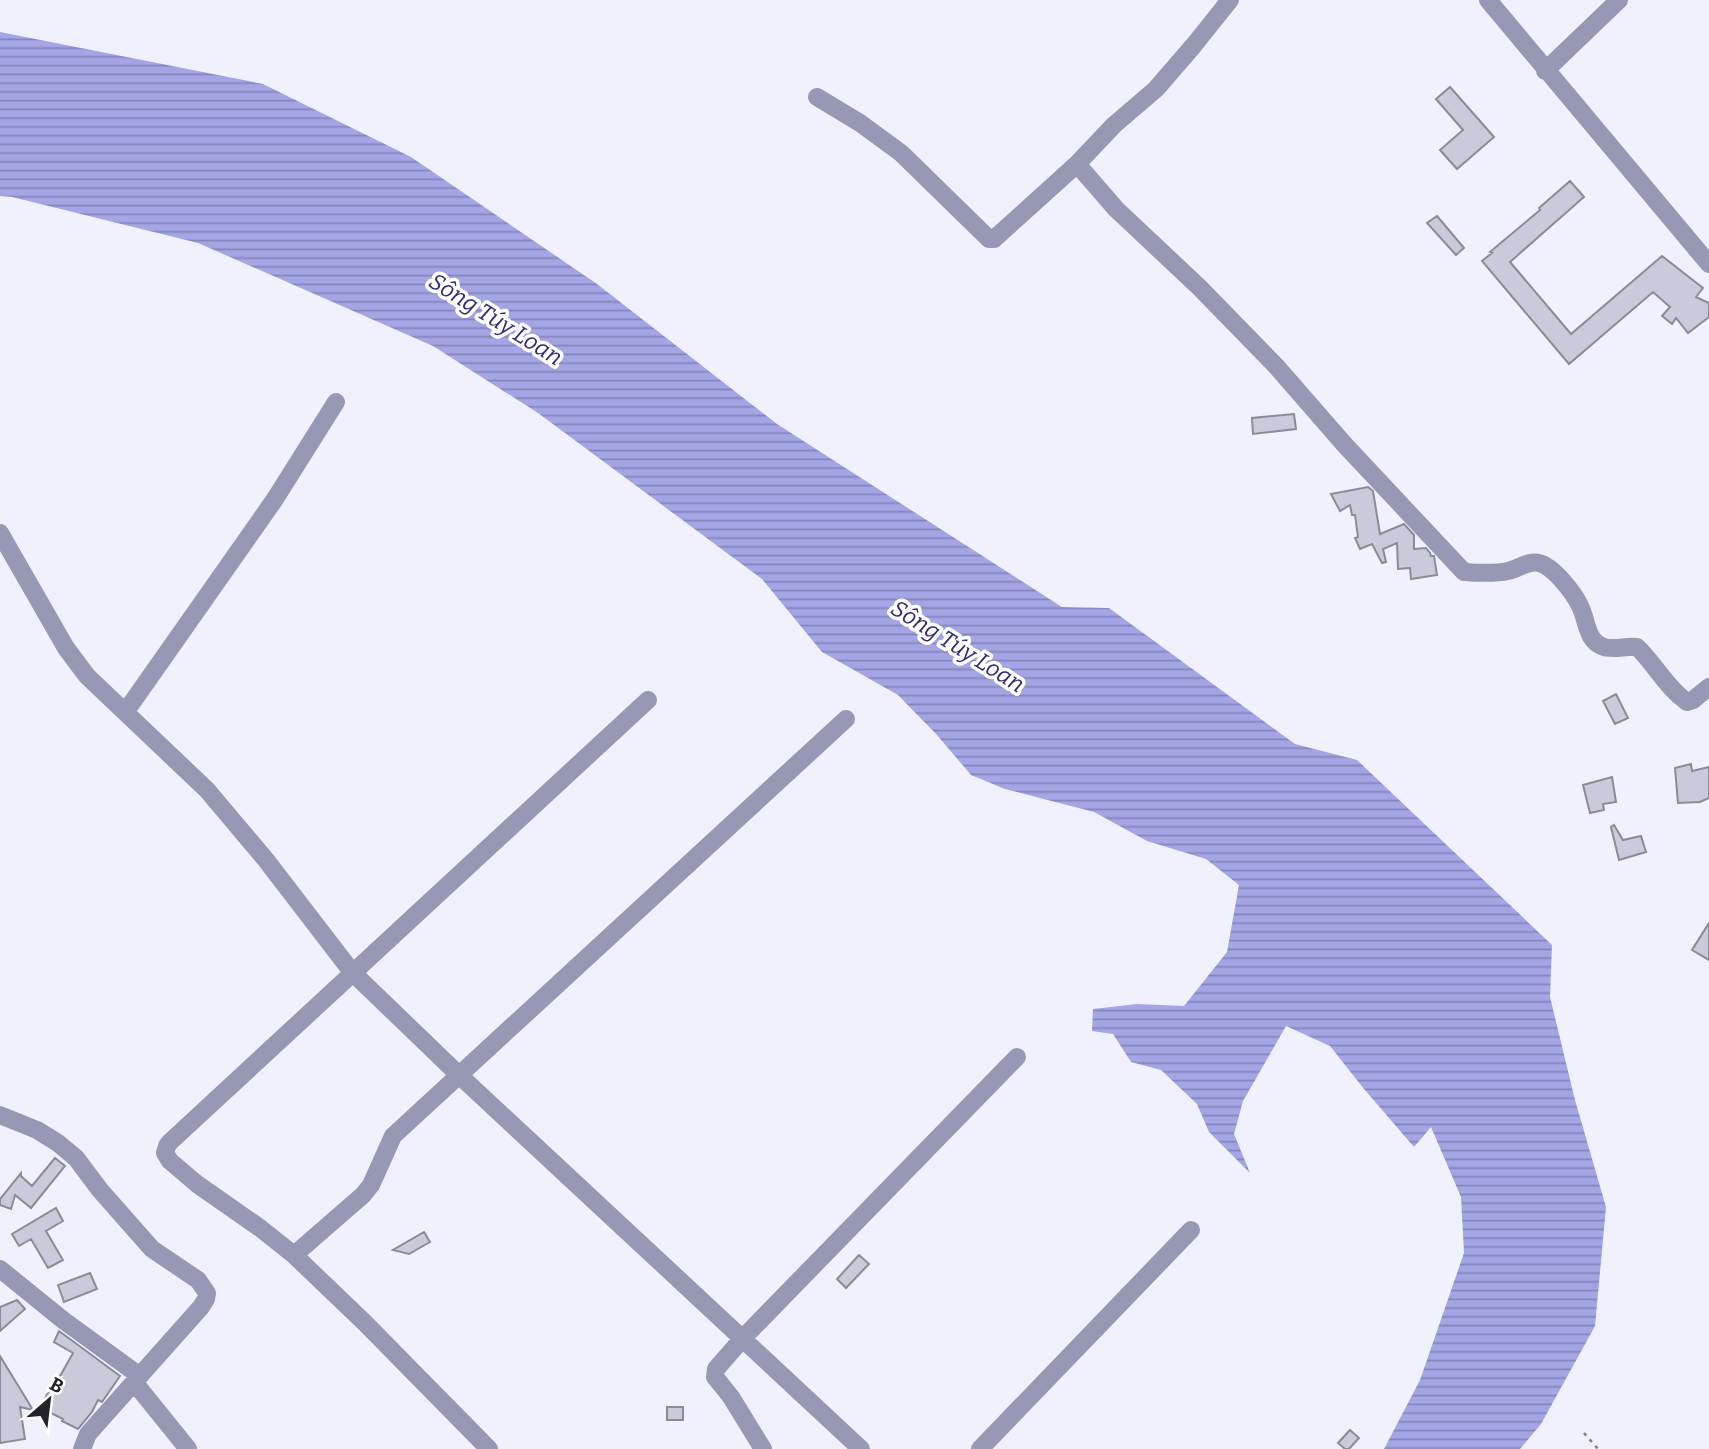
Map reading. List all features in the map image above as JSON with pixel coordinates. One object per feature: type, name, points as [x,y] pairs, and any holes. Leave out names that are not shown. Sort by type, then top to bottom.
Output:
[{"type":"street","points":[[817,97],[860,123],[901,153],[989,239],[997,237],[1077,164],[1114,125],[1156,89],[1230,0]]},
{"type":"street","points":[[1488,0],[1709,264]]},
{"type":"street","points":[[1545,71],[1619,0]]},
{"type":"street","points":[[1077,164],[1116,209],[1200,288],[1276,366],[1344,444],[1464,572],[1508,571],[1535,562],[1542,564],[1553,571],[1580,605],[1589,634],[1597,643],[1604,647],[1637,647],[1668,687],[1687,702],[1709,687]]},
{"type":"street","points":[[123,710],[131,704],[275,499],[336,402]]},
{"type":"street","points":[[0,533],[66,648],[87,676],[207,790],[266,860],[352,972],[459,1075],[862,1449]]},
{"type":"street","points":[[488,1449],[366,1323],[294,1255],[197,1184],[170,1161],[165,1153],[167,1146],[352,972],[648,700]]},
{"type":"street","points":[[294,1255],[363,1195],[371,1185],[393,1136],[846,719]]},
{"type":"street","points":[[763,1449],[718,1381],[714,1373],[716,1369],[1017,1057]]},
{"type":"street","points":[[0,1115],[37,1130],[76,1158],[152,1249],[198,1280],[207,1293],[201,1307],[88,1434],[82,1449]]},
{"type":"street","points":[[980,1449],[1191,1230]]},
{"type":"street","points":[[0,1269],[137,1379],[188,1449]]},
{"type":"path","points":[[1584,1433],[1598,1449]]},
{"type":"water","name":"Sông Túy Loan","points":[[0,32],[263,84],[411,157],[597,284],[777,424],[1062,607],[1109,608],[1295,744],[1357,760],[1552,945],[1550,997],[1575,1100],[1606,1207],[1595,1326],[1541,1424],[1520,1449],[1384,1449],[1420,1380],[1464,1253],[1461,1197],[1431,1127],[1414,1147],[1330,1046],[1286,1026],[1243,1101],[1234,1134],[1250,1173],[1209,1132],[1197,1104],[1161,1070],[1131,1062],[1113,1034],[1092,1031],[1093,1009],[1137,1004],[1184,1006],[1227,952],[1239,885],[1206,859],[1147,841],[1094,812],[1005,789],[971,775],[898,695],[822,652],[762,579],[538,413],[433,346],[198,243],[0,196]]},
{"type":"building","points":[[1450,87],[1494,137],[1457,169],[1440,150],[1463,130],[1436,99]]},
{"type":"building","points":[[1570,181],[1584,197],[1510,262],[1571,334],[1662,256],[1703,288],[1696,297],[1709,303],[1709,317],[1688,333],[1676,318],[1672,324],[1662,316],[1670,307],[1653,292],[1569,364],[1482,261]]},
{"type":"building","points":[[1437,216],[1464,248],[1456,255],[1427,223]]},
{"type":"building","points":[[1294,414],[1296,429],[1253,434],[1252,418]]},
{"type":"building","points":[[1368,487],[1373,491],[1380,534],[1404,524],[1414,535],[1414,549],[1426,548],[1431,556],[1434,556],[1437,575],[1411,579],[1410,568],[1398,569],[1397,543],[1383,549],[1386,562],[1382,563],[1372,544],[1360,549],[1355,538],[1358,537],[1355,515],[1352,515],[1350,505],[1340,511],[1331,494]]},
{"type":"building","points":[[1616,694],[1628,718],[1615,724],[1603,701]]},
{"type":"building","points":[[1691,764],[1692,771],[1709,767],[1709,798],[1700,802],[1678,803],[1675,768]]},
{"type":"building","points":[[1612,777],[1616,802],[1603,804],[1604,810],[1590,813],[1583,785]]},
{"type":"building","points":[[1614,825],[1623,840],[1641,836],[1646,852],[1619,860],[1611,827]]},
{"type":"building","points":[[1709,923],[1709,960],[1692,950]]},
{"type":"building","points":[[55,1158],[65,1166],[31,1208],[15,1195],[11,1209],[0,1205],[0,1199],[21,1173],[32,1186]]},
{"type":"building","points":[[56,1208],[63,1221],[46,1231],[63,1260],[48,1268],[31,1239],[19,1246],[12,1234]]},
{"type":"building","points":[[424,1232],[430,1242],[409,1254],[393,1250]]},
{"type":"building","points":[[859,1255],[869,1264],[846,1288],[837,1279]]},
{"type":"building","points":[[90,1273],[97,1289],[64,1302],[58,1285]]},
{"type":"building","points":[[17,1300],[25,1309],[0,1331],[0,1307]]},
{"type":"building","points":[[59,1331],[120,1376],[102,1402],[98,1400],[78,1429],[41,1408],[52,1383],[55,1385],[73,1353],[54,1342]]},
{"type":"building","points":[[0,1356],[33,1410],[20,1407],[25,1439],[0,1443]]},
{"type":"building","points":[[667,1407],[683,1407],[683,1420],[667,1420]]},
{"type":"building","points":[[1350,1430],[1359,1438],[1349,1449],[1345,1449],[1338,1443]]}]
